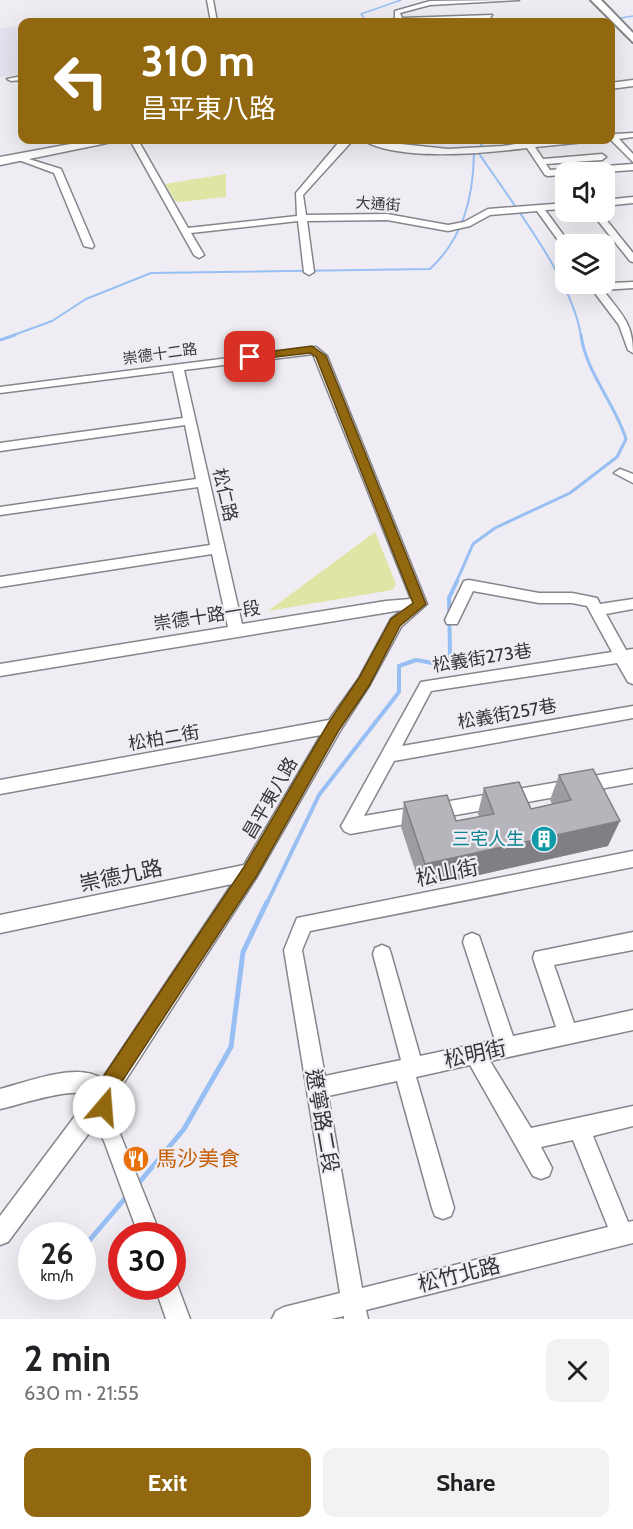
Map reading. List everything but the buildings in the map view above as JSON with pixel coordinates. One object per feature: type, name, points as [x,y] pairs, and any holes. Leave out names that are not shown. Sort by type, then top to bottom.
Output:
[{"type":"main road","points":[[590,0],[604,18]]},
{"type":"main road","points":[[597,0],[614,18]]},
{"type":"main road","points":[[615,20],[633,39]]},
{"type":"main road","points":[[615,30],[633,46]]},
{"type":"street","points":[[210,0],[213,18]]},
{"type":"street","points":[[398,18],[397,12],[423,4],[516,0]]},
{"type":"street","points":[[483,1],[492,18]]},
{"type":"street","points":[[11,79],[18,78]]},
{"type":"street","points":[[615,85],[633,83]]},
{"type":"street","points":[[615,136],[633,135]]},
{"type":"street","points":[[615,140],[633,159]]},
{"type":"street","points":[[0,161],[86,144]]},
{"type":"street","points":[[136,144],[199,255]]},
{"type":"street","points":[[309,272],[299,195],[342,144]]},
{"type":"street","points":[[385,144],[407,149],[440,151],[528,144],[548,173],[633,167]]},
{"type":"street","points":[[19,157],[58,171],[90,246]]},
{"type":"street","points":[[541,162],[602,157]]},
{"type":"street","points":[[615,202],[633,200]]},
{"type":"street","name":"大通街","points":[[185,231],[302,218],[387,217],[441,228],[464,225],[488,212],[555,207]]},
{"type":"street","points":[[539,208],[558,234]]},
{"type":"street","points":[[604,222],[633,259]]},
{"type":"street","points":[[615,285],[633,285]]},
{"type":"street","points":[[601,294],[624,325],[632,347]]},
{"type":"street","name":"崇德十二路","points":[[0,390],[312,349],[321,356],[420,604]]},
{"type":"street","name":"松仁路","points":[[178,367],[236,632]]},
{"type":"street","points":[[0,447],[189,421]]},
{"type":"street","points":[[620,473],[633,480]]},
{"type":"street","points":[[0,511],[203,482]]},
{"type":"street","points":[[0,582],[219,548]]},
{"type":"street","points":[[452,620],[469,585],[539,598],[572,598],[592,602],[627,656],[633,678]]},
{"type":"street","name":"崇德十路一段","points":[[0,670],[386,606],[420,604]]},
{"type":"street","name":"昌平東八路","points":[[0,1234],[81,1128],[250,872],[334,726],[364,682],[396,623],[420,604]]},
{"type":"street","points":[[597,610],[633,604]]},
{"type":"street","name":"松義街273巷","points":[[388,755],[426,686],[627,656]]},
{"type":"street","name":"松義街257巷","points":[[388,755],[633,712]]},
{"type":"street","name":"松柏二街","points":[[0,788],[334,726]]},
{"type":"street","points":[[388,755],[350,826],[633,776]]},
{"type":"street","name":"松山街","points":[[304,924],[633,859]]},
{"type":"street","name":"崇德九路","points":[[0,924],[250,872]]},
{"type":"street","name":"遼寧路二段","points":[[304,924],[293,950],[354,1311]]},
{"type":"street","points":[[568,1034],[542,958],[633,941]]},
{"type":"street","points":[[472,942],[507,1047]]},
{"type":"street","points":[[382,954],[443,1208]]},
{"type":"street","name":"松明街","points":[[316,1088],[633,1020]]},
{"type":"street","points":[[475,1054],[541,1168]]},
{"type":"street","points":[[0,1099],[70,1082],[89,1082],[104,1093],[104,1120],[112,1135],[145,1222]]},
{"type":"street","points":[[526,1140],[633,1116]]},
{"type":"street","points":[[579,1128],[629,1235]]},
{"type":"street","name":"松竹北路","points":[[284,1319],[354,1311],[629,1235]]},
{"type":"street","points":[[171,1300],[178,1319]]},
{"type":"shaded area","points":[[18,26],[18,75],[0,77],[0,28]]},
{"type":"green space","points":[[226,174],[226,197],[179,202],[175,201],[165,184]]},
{"type":"green space","points":[[375,532],[396,584],[392,590],[268,611]]},
{"type":"waterway","points":[[364,18],[361,14],[401,0]]},
{"type":"waterway","points":[[615,19],[633,16]]},
{"type":"waterway","points":[[478,152],[481,145]]},
{"type":"waterway","points":[[11,336],[52,321],[86,299],[151,273],[430,269],[451,244],[464,217],[471,187],[474,154],[478,152]]},
{"type":"waterway","points":[[478,152],[553,265],[566,290],[581,336]]},
{"type":"waterway","points":[[0,340],[15,335]]},
{"type":"waterway","points":[[456,583],[473,544],[495,528],[570,493],[617,457],[626,439],[589,362],[581,335]]},
{"type":"waterway","points":[[267,903],[319,795],[399,692],[399,666],[416,660],[438,664],[450,655],[449,598],[457,581]]},
{"type":"waterway","points":[[138,1184],[184,1129],[231,1047],[243,952],[267,902]]},
{"type":"waterway","points":[[96,1233],[127,1196]]},
{"type":"place","name":"三宅人生","points":[[544,839]]},
{"type":"place","name":"馬沙美食","points":[[136,1159]]},
{"type":"route","points":[[104,1107],[104,1093],[250,872],[334,726],[364,682],[396,623],[420,604],[321,356],[312,349],[250,357]]}]
